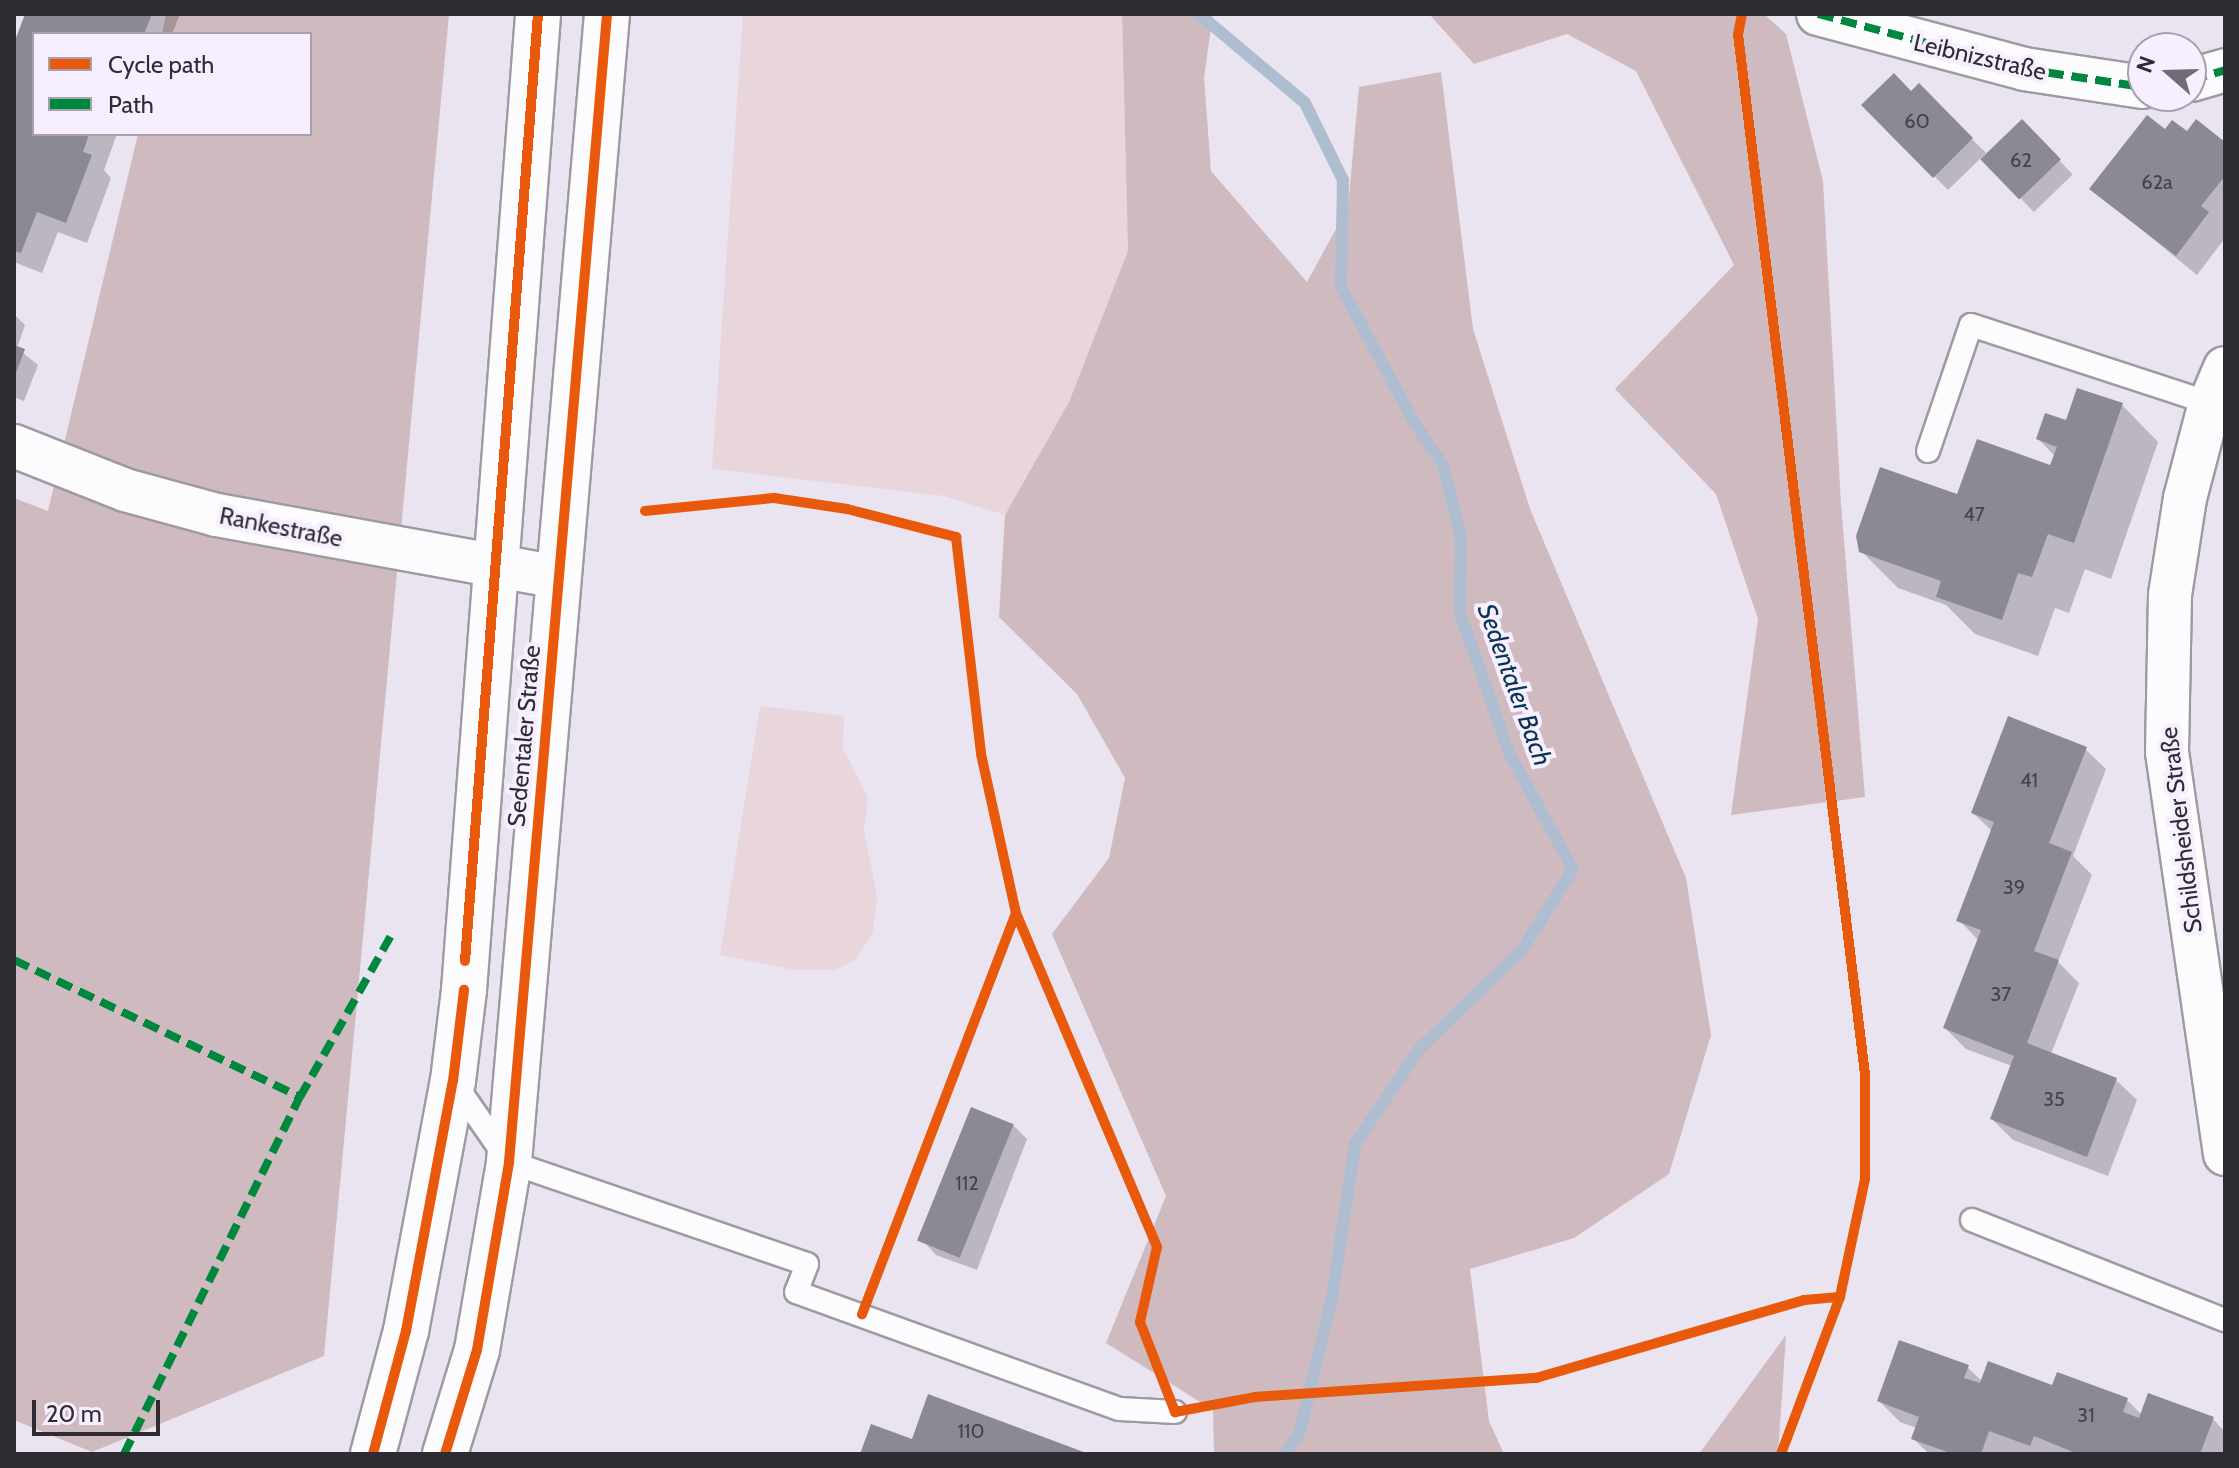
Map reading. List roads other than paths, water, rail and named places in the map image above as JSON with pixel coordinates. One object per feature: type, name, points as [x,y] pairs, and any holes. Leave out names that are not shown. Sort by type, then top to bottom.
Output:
[{"type":"street","name":"Sedentaler Straße","points":[[381,1446],[453,1081],[464,990],[493,566],[538,14]]},
{"type":"street","name":"Sedentaler Straße","points":[[445,1454],[477,1350],[509,1162],[607,14]]},
{"type":"street","name":"Leibnizstraße","points":[[1818,14],[2024,69],[2127,85]]},
{"type":"street","name":"Schildsheider Straße","points":[[2217,386],[2185,498],[2170,595],[2167,752],[2217,1024],[2225,1154]]},
{"type":"street","name":"Rankestraße","points":[[14,446],[125,490],[217,515],[557,577]]},
{"type":"lane","points":[[1928,451],[1971,325],[2217,386]]},
{"type":"lane","points":[[453,1081],[509,1162],[807,1264],[796,1292],[1120,1409],[1175,1412]]},
{"type":"lane","points":[[1972,1220],[2225,1320]]},
{"type":"waterway","name":"Sedentaler Bach","points":[[1199,14],[1305,103],[1343,180],[1341,287],[1415,424],[1443,465],[1461,538],[1460,613],[1510,755],[1573,869],[1522,950],[1420,1048],[1355,1144],[1332,1297],[1300,1431],[1285,1454]]}]
